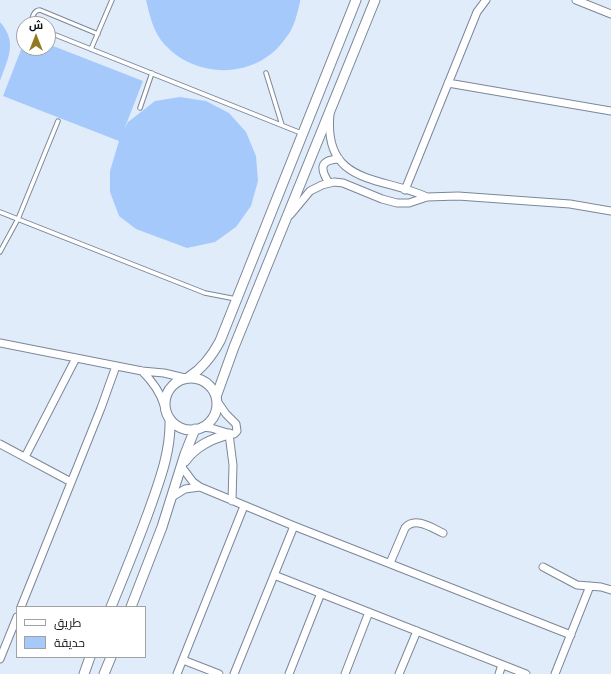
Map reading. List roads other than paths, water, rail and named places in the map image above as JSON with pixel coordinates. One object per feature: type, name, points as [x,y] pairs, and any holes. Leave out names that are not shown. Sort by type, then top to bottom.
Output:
[{"type":"street","points":[[164,405],[170,387],[177,381],[200,370],[214,352],[237,299],[356,0]]},
{"type":"street","points":[[131,606],[172,497],[181,466],[198,428],[207,424],[215,414],[217,399],[234,348],[375,0]]},
{"type":"street","points":[[406,190],[477,12],[486,0]]},
{"type":"street","points":[[576,0],[611,14]]},
{"type":"street","points":[[448,83],[611,111]]},
{"type":"street","points":[[331,108],[331,138],[339,159],[358,174],[427,197]]},
{"type":"street","points":[[329,183],[324,174],[323,167],[327,161],[339,159]]},
{"type":"street","points":[[287,219],[310,191],[329,183],[343,183],[382,199],[397,203],[410,202],[427,197],[458,196],[556,203],[611,211]]},
{"type":"street","points":[[0,343],[142,371],[198,378],[206,382],[212,389],[226,414],[237,426],[236,432],[207,442],[197,448],[181,466]]},
{"type":"street","points":[[25,457],[76,358]]},
{"type":"street","points":[[21,606],[101,408],[116,366]]},
{"type":"street","points":[[142,371],[153,383],[162,397],[166,412],[170,419],[181,428],[211,428],[229,434]]},
{"type":"street","points":[[111,606],[138,540],[165,462],[169,440],[170,419]]},
{"type":"street","points":[[229,434],[233,459],[232,501]]},
{"type":"street","points":[[0,445],[71,482]]},
{"type":"street","points":[[181,466],[193,482],[200,487],[232,501],[571,635]]},
{"type":"street","points":[[172,497],[185,489],[200,487]]},
{"type":"street","points":[[177,674],[244,506]]},
{"type":"street","points":[[390,563],[404,530],[410,524],[419,523],[443,533]]},
{"type":"street","points":[[234,674],[294,526]]},
{"type":"street","points":[[543,567],[574,584],[601,587],[611,590]]},
{"type":"street","points":[[274,575],[526,674]]},
{"type":"street","points":[[555,674],[590,586]]},
{"type":"street","points":[[289,674],[321,593]]},
{"type":"street","points":[[345,674],[369,612]]},
{"type":"street","points":[[0,659],[16,619]]},
{"type":"street","points":[[400,674],[417,631]]},
{"type":"street","points":[[84,674],[90,658]]},
{"type":"street","points":[[104,674],[109,660]]},
{"type":"street","points":[[109,660],[109,674]]},
{"type":"street","points":[[183,660],[219,674]]},
{"type":"street","points":[[499,674],[502,665]]},
{"type":"lane","points":[[91,49],[112,0]]},
{"type":"lane","points":[[34,16],[36,11],[40,10],[54,16]]},
{"type":"lane","points":[[56,17],[98,34]]},
{"type":"lane","points":[[56,35],[302,133]]},
{"type":"lane","points":[[140,108],[152,73]]},
{"type":"lane","points":[[266,73],[282,125]]},
{"type":"lane","points":[[0,252],[18,219],[58,121]]},
{"type":"lane","points":[[0,212],[205,293],[237,299]]}]
